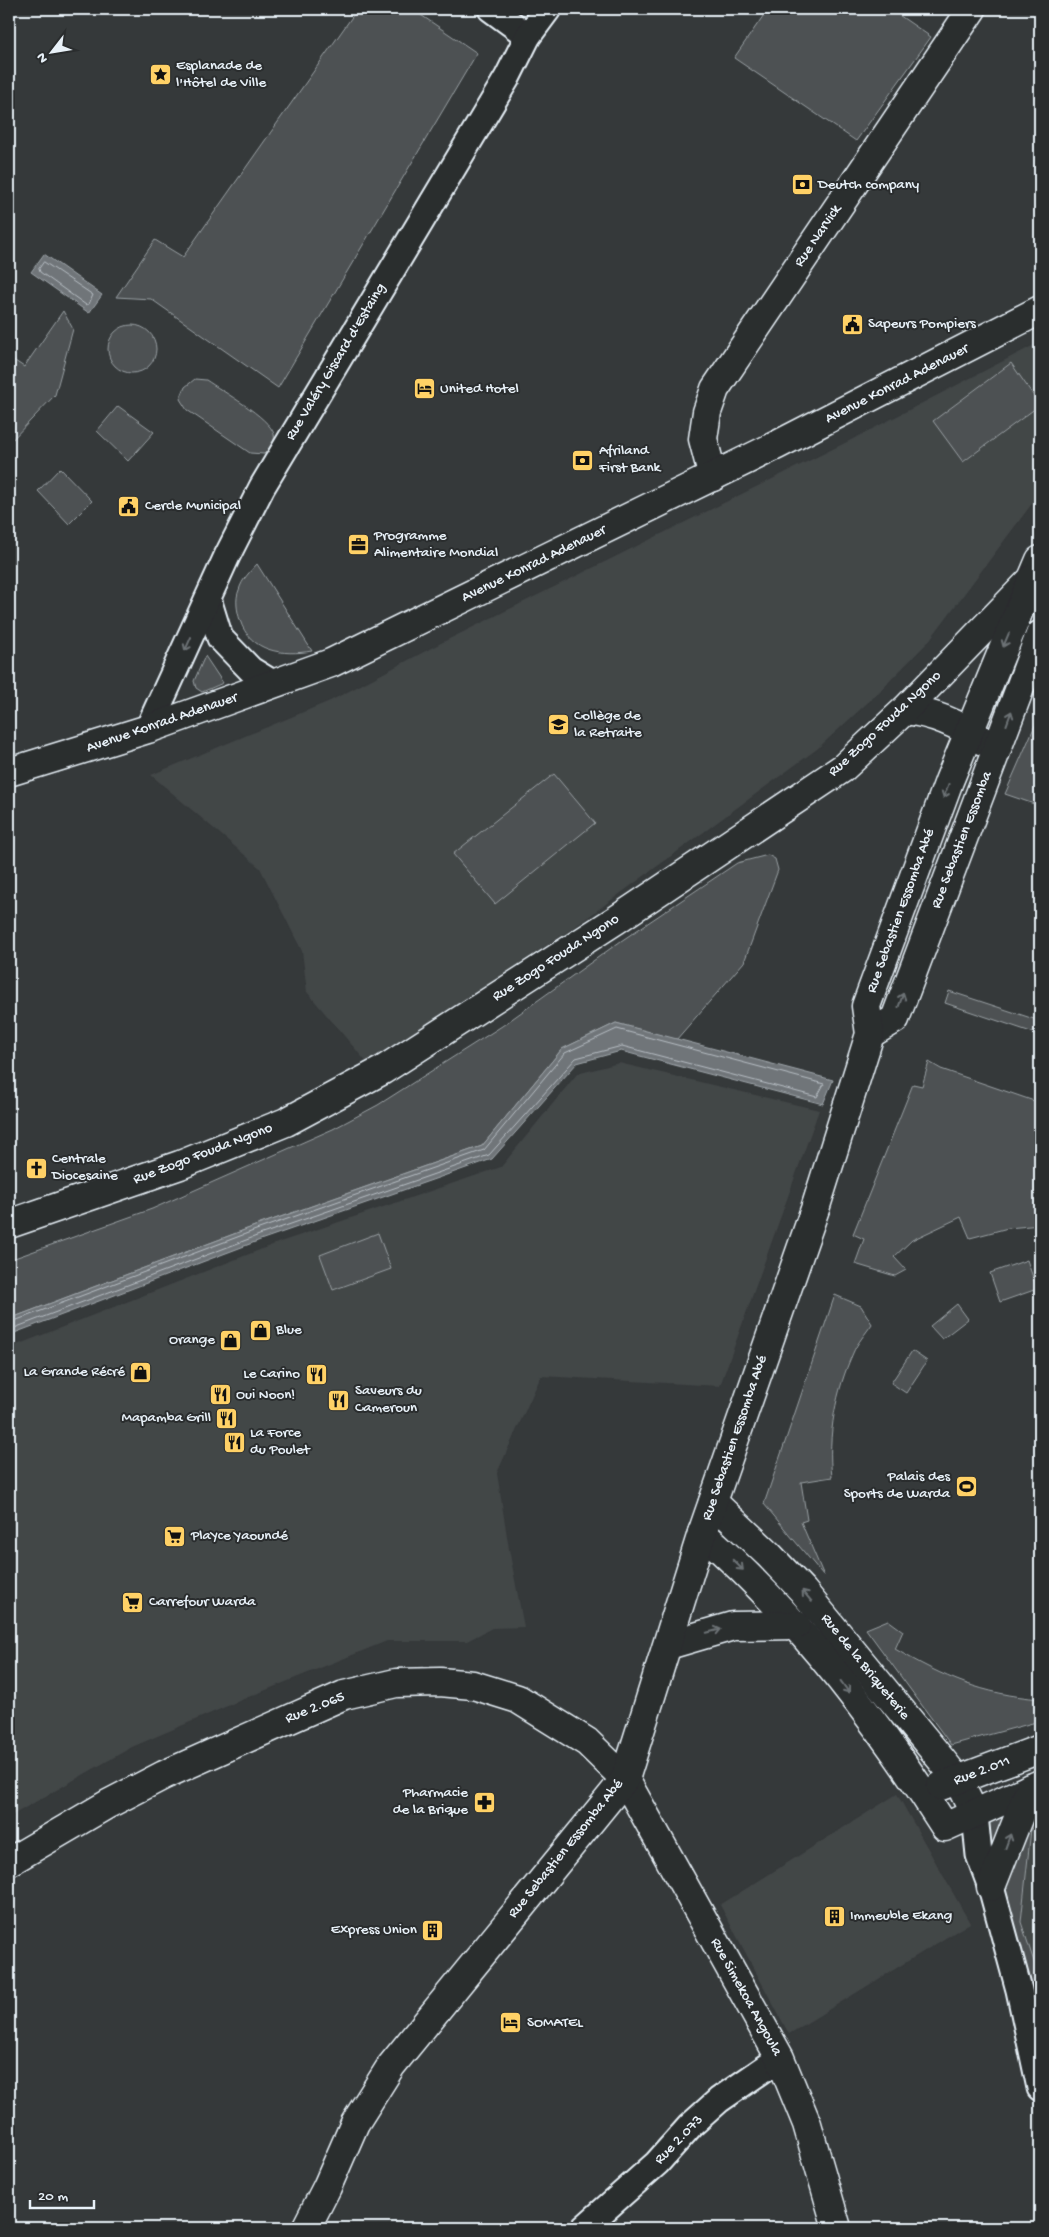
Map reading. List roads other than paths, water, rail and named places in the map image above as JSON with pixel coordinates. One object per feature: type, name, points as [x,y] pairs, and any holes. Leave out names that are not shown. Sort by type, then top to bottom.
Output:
[{"type":"main road","name":"Rue Narvick","points":[[713,477],[703,439],[707,412],[715,389],[972,9]]},
{"type":"main road","name":"Avenue Konrad Adenauer","points":[[9,772],[148,729],[331,663],[713,477],[1040,310]]},
{"type":"main road","name":"Rue Zogo Fouda Ngono","points":[[9,1224],[180,1165],[286,1122],[383,1070],[616,920],[843,768],[905,710],[1037,571]]},
{"type":"main road","name":"Rue Sebastien Essomba Abé","points":[[306,2228],[327,2187],[355,2124],[391,2066],[624,1779],[702,1533],[815,1209],[870,1034],[866,1006],[969,731],[1037,571]]},
{"type":"main road","name":"Rue Sebastien Essomba","points":[[870,1034],[895,1019],[976,800],[997,751],[1040,635]]},
{"type":"main road","points":[[905,710],[928,713],[969,731],[997,751]]},
{"type":"main road","name":"Rue de la Briqueterie","points":[[713,1502],[768,1554],[802,1591],[958,1780],[975,1815]]},
{"type":"main road","name":"Rue de la Briqueterie","points":[[702,1533],[758,1585],[830,1666],[923,1792],[945,1827]]},
{"type":"main road","points":[[668,1645],[733,1626],[796,1626]]},
{"type":"main road","name":"Rue 2.065","points":[[9,1862],[108,1804],[164,1775],[344,1696],[396,1683],[440,1682],[474,1685],[518,1699],[587,1742],[624,1779]]},
{"type":"main road","points":[[932,1748],[965,1757],[1030,1753]]},
{"type":"main road","name":"Rue 2.011","points":[[923,1792],[1030,1753]]},
{"type":"main road","name":"Rue Simekoa Angoula","points":[[624,1779],[780,2058],[807,2124],[836,2228]]},
{"type":"main road","points":[[945,1827],[975,1815],[1035,1786]]},
{"type":"main road","points":[[991,1887],[1035,1786]]},
{"type":"street","points":[[491,9],[528,36]]},
{"type":"street","name":"Rue Valéry Giscard d'Estaing","points":[[148,729],[262,487],[507,78],[528,36],[548,9]]},
{"type":"street","points":[[208,599],[220,638],[251,670],[274,684]]},
{"type":"street","name":"Rue de la Briqueterie","points":[[975,1815],[980,1855],[991,1887],[1019,1990],[1040,2088]]},
{"type":"street","name":"Rue de la Briqueterie","points":[[945,1827],[980,1855]]},
{"type":"street","name":"Rue 2.073","points":[[584,2228],[657,2163],[690,2126],[719,2100],[780,2058]]},
{"type":"water","points":[[44,254],[102,295],[89,313],[31,272]]},
{"type":"water","points":[[616,1023],[833,1080],[823,1104],[621,1051],[577,1063],[492,1159],[263,1239],[9,1335],[9,1319],[255,1226],[482,1146],[562,1049]]},
{"type":"place","name":"Esplanade de l'Hôtel de Ville","points":[[160,75]]},
{"type":"place","name":"Deutch company","points":[[802,185]]},
{"type":"place","name":"Sapeurs Pompiers","points":[[852,324]]},
{"type":"place","name":"United Hotel","points":[[424,389]]},
{"type":"place","name":"Afriland First Bank","points":[[583,460]]},
{"type":"place","name":"Cercle Municipal","points":[[129,506]]},
{"type":"place","name":"Programme Alimentaire Mondial","points":[[358,545]]},
{"type":"place","name":"Collège de la Retraite","points":[[558,725]]},
{"type":"place","name":"Centrale Diocesaine","points":[[36,1168]]},
{"type":"place","name":"Blue","points":[[260,1330]]},
{"type":"place","name":"Orange","points":[[231,1340]]},
{"type":"place","name":"La Grande Récré","points":[[141,1372]]},
{"type":"place","name":"Le Carino","points":[[316,1374]]},
{"type":"place","name":"Oui Noon!","points":[[220,1395]]},
{"type":"place","name":"Saveurs du Cameroun","points":[[339,1400]]},
{"type":"place","name":"Mapamba Grill","points":[[227,1418]]},
{"type":"place","name":"La Force du Poulet","points":[[234,1442]]},
{"type":"place","name":"Palais des Sports de Warda","points":[[966,1486]]},
{"type":"place","name":"PlaYce Yaoundé","points":[[175,1536]]},
{"type":"place","name":"Carrefour Warda","points":[[133,1602]]},
{"type":"place","name":"Pharmacie de la Brique","points":[[484,1802]]},
{"type":"place","name":"Immeuble Ekang","points":[[834,1916]]},
{"type":"place","name":"Express Union","points":[[433,1930]]},
{"type":"place","name":"SOMATEL","points":[[511,2023]]}]
